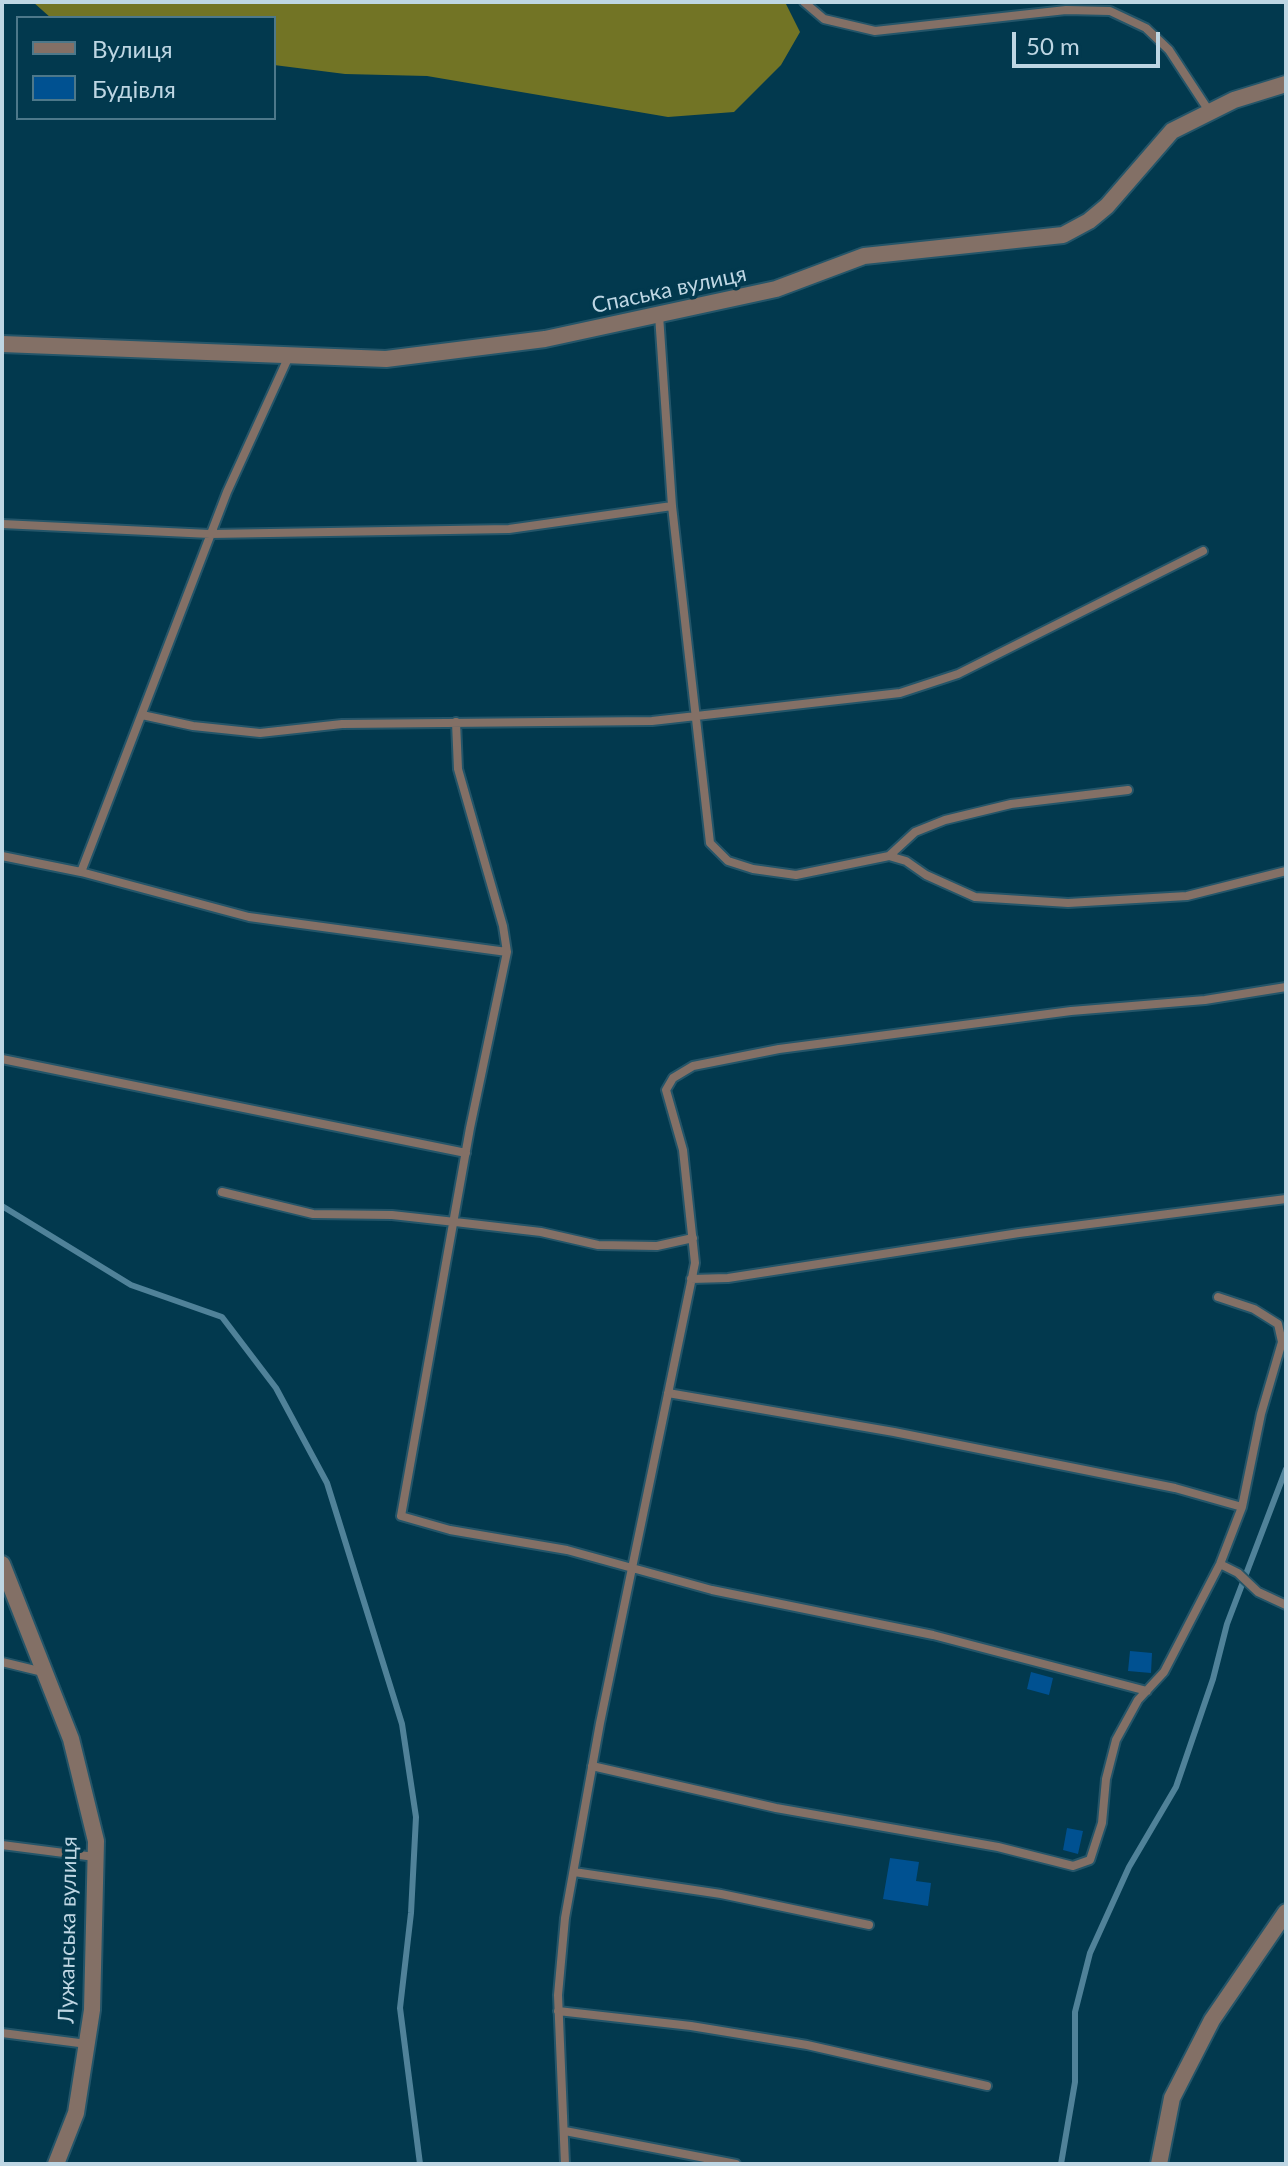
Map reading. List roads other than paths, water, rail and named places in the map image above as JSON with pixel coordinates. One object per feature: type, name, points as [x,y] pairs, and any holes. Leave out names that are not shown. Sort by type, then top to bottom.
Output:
[{"type":"street","name":"Спаська вулиця","points":[[2,344],[386,359],[545,339],[659,315],[776,289],[864,256],[1063,235],[1089,221],[1107,206],[1172,131],[1209,111],[1286,84]]},
{"type":"street","name":"Лужанська вулиця","points":[[2,1564],[71,1739],[96,1841],[92,2010],[76,2113],[56,2164]]},
{"type":"street","points":[[1159,2164],[1172,2098],[1212,2020],[1286,1912]]},
{"type":"lane","points":[[804,2],[824,19],[875,31],[1066,10],[1110,11],[1146,28],[1169,50],[1209,111]]},
{"type":"lane","points":[[659,315],[672,506],[710,843],[728,861],[753,869],[796,875],[889,856],[906,861],[926,875],[975,897],[1068,903],[1187,896],[1286,871]]},
{"type":"lane","points":[[81,872],[210,534],[290,355]]},
{"type":"lane","points":[[2,524],[210,534],[509,529],[672,506]]},
{"type":"lane","points":[[142,715],[193,726],[260,733],[342,724],[548,723],[696,717],[900,693],[958,674],[1203,551]]},
{"type":"lane","points":[[456,722],[458,769],[503,926],[507,952],[466,1153],[401,1516],[450,1530],[567,1550],[712,1590],[933,1635],[1147,1691]]},
{"type":"lane","points":[[889,856],[915,832],[945,820],[1011,804],[1128,790]]},
{"type":"lane","points":[[2,856],[81,872],[249,917],[507,952]]},
{"type":"lane","points":[[565,2164],[558,2011],[565,1918],[592,1766],[695,1263],[683,1150],[666,1090],[673,1078],[693,1066],[779,1049],[1071,1011],[1205,1000],[1286,987]]},
{"type":"lane","points":[[2,1059],[466,1153]]},
{"type":"lane","points":[[222,1192],[313,1214],[392,1215],[541,1232],[598,1245],[657,1246],[693,1238]]},
{"type":"lane","points":[[691,1279],[728,1278],[1019,1233],[1286,1199]]},
{"type":"lane","points":[[592,1766],[776,1808],[998,1847],[1073,1866],[1090,1860],[1102,1823],[1106,1779],[1116,1740],[1147,1691],[1164,1672],[1220,1564],[1242,1507],[1261,1414],[1282,1342],[1278,1324],[1254,1309],[1218,1297]]},
{"type":"lane","points":[[668,1393],[894,1432],[1175,1488],[1242,1507]]},
{"type":"lane","points":[[1220,1564],[1238,1573],[1258,1592],[1286,1605]]},
{"type":"lane","points":[[2,1662],[44,1672]]},
{"type":"lane","points":[[2,1845],[95,1857]]},
{"type":"lane","points":[[574,1872],[721,1894],[869,1925]]},
{"type":"lane","points":[[558,2011],[691,2026],[807,2045],[987,2086]]},
{"type":"lane","points":[[2,2033],[87,2044]]},
{"type":"lane","points":[[565,2131],[736,2164]]},
{"type":"waterway","points":[[2,1206],[131,1285],[222,1317],[276,1388],[327,1483],[402,1724],[416,1817],[411,1913],[400,2008],[420,2164]]},
{"type":"waterway","points":[[1061,2164],[1075,2082],[1075,2012],[1090,1953],[1129,1867],[1176,1787],[1213,1679],[1227,1624],[1286,1469]]}]
